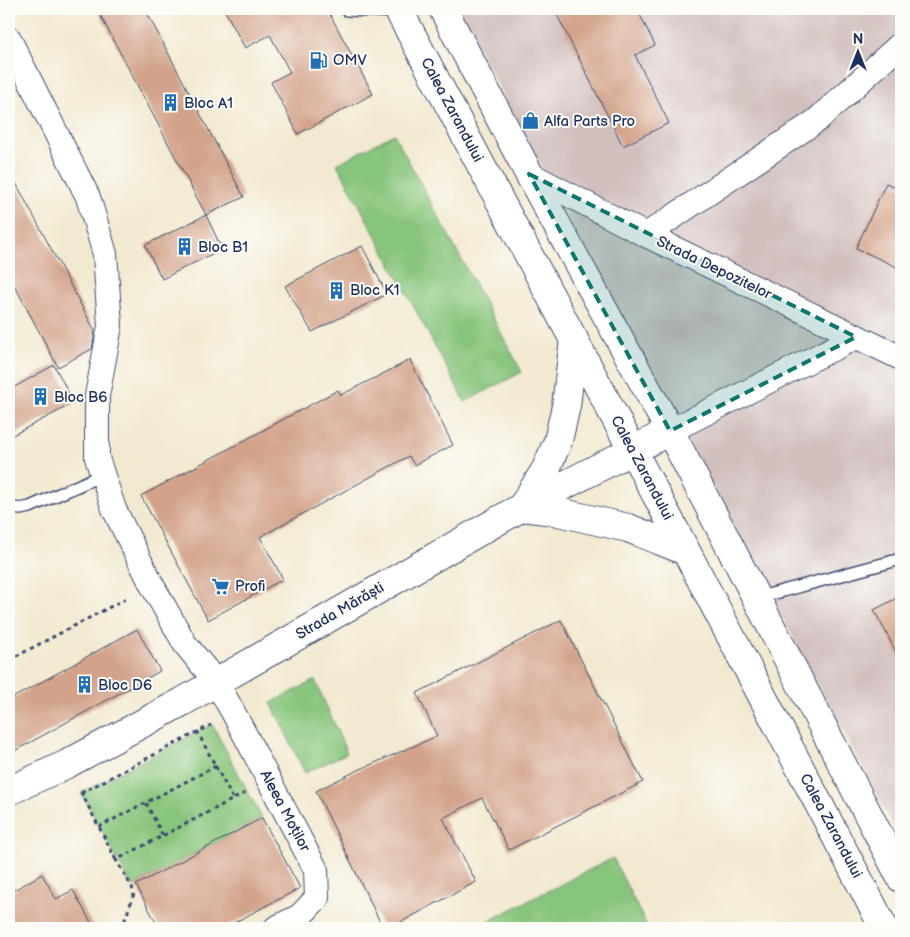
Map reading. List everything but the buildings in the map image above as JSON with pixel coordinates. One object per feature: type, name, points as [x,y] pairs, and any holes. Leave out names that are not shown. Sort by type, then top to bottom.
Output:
[{"type":"main road","points":[[443,9],[529,174],[670,431],[901,878]]},
{"type":"main road","name":"Calea Zarandului","points":[[399,11],[884,928]]},
{"type":"main road","points":[[574,339],[566,406],[558,442],[546,469],[522,507],[554,511],[628,528],[686,551]]},
{"type":"main road","name":"Strada Mărăști","points":[[9,791],[67,764],[182,702],[522,507],[670,431]]},
{"type":"street","name":"Aleea Moților","points":[[9,39],[88,197],[105,254],[110,326],[98,396],[96,458],[114,509],[152,585],[185,644],[216,682],[233,712],[316,870],[317,898],[300,916],[276,928]]},
{"type":"street","points":[[646,235],[816,121],[901,44]]},
{"type":"street","name":"Strada Depozitelor","points":[[529,174],[646,235],[901,358]]},
{"type":"street","points":[[670,431],[856,337]]},
{"type":"lane","points":[[346,9],[399,11]]},
{"type":"lane","points":[[9,505],[10,507],[20,508],[30,507],[102,475]]},
{"type":"lane","points":[[757,598],[901,558]]},
{"type":"path","points":[[9,660],[152,585]]},
{"type":"path","points":[[182,702],[233,799]]},
{"type":"path","points":[[81,793],[233,712]]},
{"type":"path","points":[[67,764],[134,894],[122,928]]},
{"type":"path","points":[[99,827],[216,766]]},
{"type":"path","points":[[116,860],[270,781]]},
{"type":"path","points":[[146,802],[163,836]]},
{"type":"highlighted area","points":[[529,174],[856,337],[670,431]]},
{"type":"shaded area","points":[[457,9],[901,9],[901,843],[866,774]]},
{"type":"green space","points":[[394,134],[522,372],[465,402],[337,164]]},
{"type":"green space","points":[[315,680],[347,753],[305,773],[271,703]]},
{"type":"green space","points":[[212,724],[262,818],[132,887],[81,793]]},
{"type":"green space","points":[[613,858],[648,928],[474,928]]},
{"type":"place","name":"OMV","points":[[319,60]]},
{"type":"place","name":"Bloc A1","points":[[170,103]]},
{"type":"place","name":"Alfa Parts Pro","points":[[530,121]]},
{"type":"place","name":"Bloc B1","points":[[184,247]]},
{"type":"place","name":"Bloc K1","points":[[336,290]]},
{"type":"place","name":"Bloc B6","points":[[40,397]]},
{"type":"place","name":"Profi","points":[[221,586]]},
{"type":"place","name":"Bloc D6","points":[[84,685]]}]
